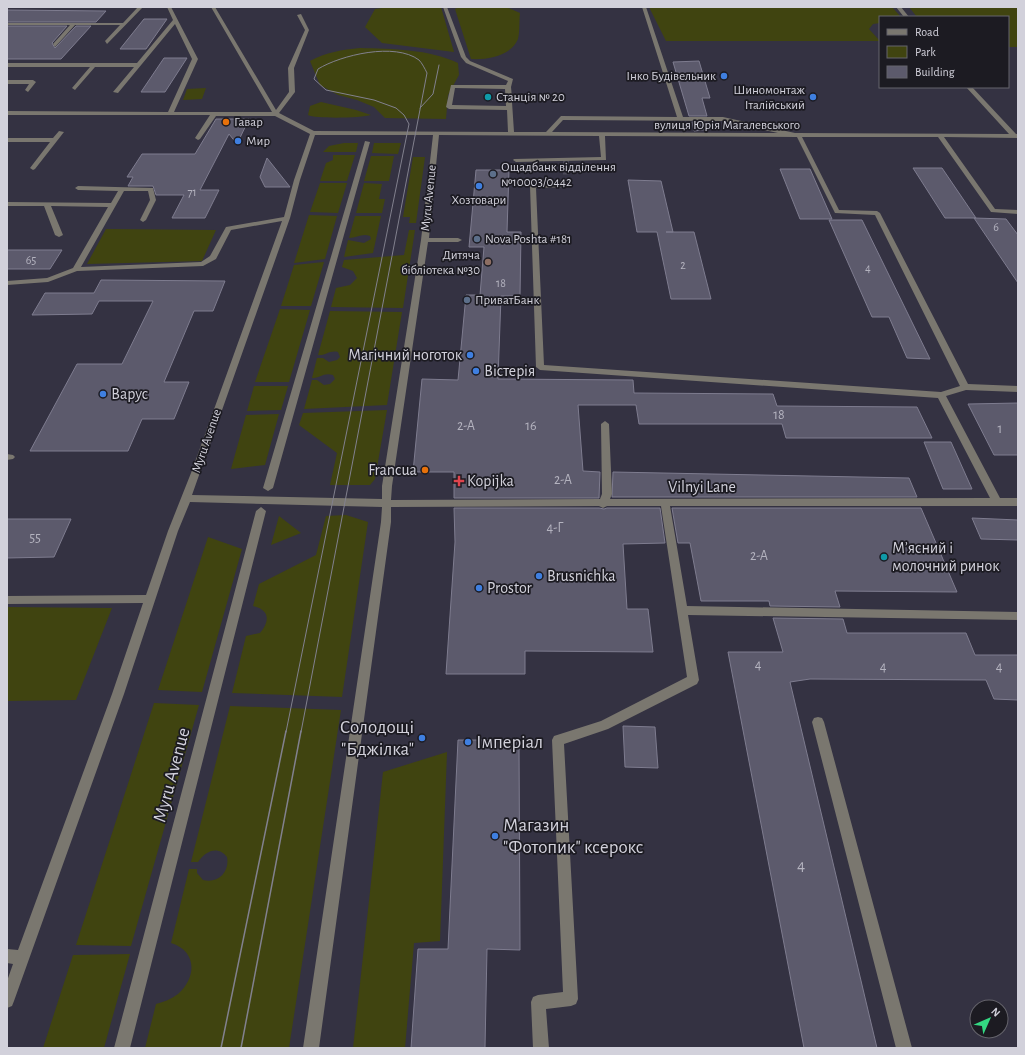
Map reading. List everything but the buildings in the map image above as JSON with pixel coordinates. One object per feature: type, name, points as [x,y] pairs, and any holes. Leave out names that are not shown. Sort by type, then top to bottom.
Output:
[{"type":"street","points":[[107,42],[141,7]]},
{"type":"street","points":[[169,7],[195,59],[170,114]]},
{"type":"street","points":[[213,7],[276,114]]},
{"type":"street","points":[[446,7],[464,57],[468,62],[511,80],[508,86],[511,136]]},
{"type":"street","points":[[644,7],[680,118]]},
{"type":"street","points":[[898,7],[906,16]]},
{"type":"street","points":[[276,114],[292,92],[291,68],[307,30],[299,15]]},
{"type":"street","points":[[116,92],[176,20]]},
{"type":"street","points":[[7,24],[124,24]]},
{"type":"street","points":[[55,45],[73,24]]},
{"type":"street","points":[[7,64],[138,65]]},
{"type":"street","points":[[75,88],[94,65]]},
{"type":"street","points":[[7,82],[33,82],[28,90]]},
{"type":"street","points":[[508,86],[453,86],[449,107],[510,108]]},
{"type":"street","points":[[970,88],[1016,136]]},
{"type":"street","points":[[509,100],[528,100]]},
{"type":"street","points":[[7,114],[276,114],[313,133],[436,134]]},
{"type":"street","points":[[198,138],[214,114]]},
{"type":"street","points":[[548,136],[562,118],[723,119],[799,136],[837,212],[877,213],[965,387]]},
{"type":"street","points":[[33,168],[60,132]]},
{"type":"street","name":"Myru Avenue","points":[[7,1001],[118,694],[149,599],[287,218],[313,133]]},
{"type":"street","name":"вулиця Юрія Магалевського","points":[[436,134],[511,136],[1016,136]]},
{"type":"street","name":"Myru Avenue","points":[[311,1048],[386,522],[385,503],[425,240],[436,134]]},
{"type":"street","points":[[516,160],[604,159],[602,136]]},
{"type":"street","points":[[940,136],[993,211],[1018,212]]},
{"type":"street","points":[[7,140],[54,140]]},
{"type":"street","points":[[268,488],[368,142]]},
{"type":"street","points":[[566,186],[534,186],[540,367],[941,395],[965,387],[1018,389]]},
{"type":"street","points":[[78,188],[150,189],[153,200],[143,220]]},
{"type":"street","points":[[76,269],[122,189]]},
{"type":"street","points":[[7,204],[112,205]]},
{"type":"street","points":[[47,205],[59,235]]},
{"type":"street","points":[[8,285],[48,280],[76,269],[203,264],[213,257],[228,228],[287,218]]},
{"type":"street","points":[[425,240],[458,240]]},
{"type":"street","points":[[941,395],[997,502]]},
{"type":"street","points":[[603,504],[606,494],[605,424]]},
{"type":"street","name":"Myru Avenue","points":[[186,498],[385,503]]},
{"type":"street","points":[[540,1048],[538,1002],[570,999],[558,740],[604,725],[693,680],[665,502]]},
{"type":"street","name":"Vilnyi Lane","points":[[385,503],[603,504],[665,502],[1018,502]]},
{"type":"street","name":"Myru Avenue","points":[[122,1048],[261,511]]},
{"type":"street","points":[[7,600],[149,599]]},
{"type":"street","points":[[682,610],[1018,616]]},
{"type":"street","points":[[818,722],[904,1048]]},
{"type":"street","points":[[7,956],[23,957]]},
{"type":"green space","points":[[390,7],[441,7],[454,52],[382,43],[365,27],[375,9]]},
{"type":"green space","points":[[459,7],[506,7],[520,13],[519,36],[515,45],[498,56],[484,59],[471,59],[455,9]]},
{"type":"green space","points":[[649,7],[892,7],[900,16],[879,16],[879,23],[873,24],[869,29],[879,41],[666,41]]},
{"type":"green space","points":[[909,7],[1018,7],[1018,47],[1009,47],[1009,16],[916,16]]},
{"type":"green space","points":[[360,48],[397,49],[423,52],[447,58],[458,63],[459,75],[448,95],[446,119],[385,118],[374,107],[357,100],[338,95],[320,85],[310,61],[328,53]]},
{"type":"green space","points":[[206,88],[202,99],[183,100],[187,89]]},
{"type":"green space","points":[[321,102],[371,115],[339,118],[308,115],[310,106]]},
{"type":"green space","points":[[344,143],[358,143],[356,152],[323,152],[329,146]]},
{"type":"green space","points":[[374,143],[401,143],[398,154],[372,153]]},
{"type":"green space","points":[[333,155],[355,155],[347,181],[320,181],[326,163],[333,160]]},
{"type":"green space","points":[[371,156],[394,156],[389,181],[364,181]]},
{"type":"green space","points":[[413,157],[425,157],[416,223],[409,223],[410,217],[403,217]]},
{"type":"green space","points":[[320,183],[347,183],[338,213],[310,212]]},
{"type":"green space","points":[[364,183],[382,184],[379,199],[385,199],[382,213],[356,213]]},
{"type":"green space","points":[[309,215],[337,216],[325,259],[294,263]]},
{"type":"green space","points":[[355,216],[381,216],[373,253],[344,257],[348,240],[364,243],[371,239],[370,236],[364,235],[349,238]]},
{"type":"green space","points":[[106,229],[216,230],[202,261],[87,264]]},
{"type":"green space","points":[[409,230],[415,230],[403,308],[331,307],[336,288],[350,285],[357,278],[353,271],[342,267],[344,260],[404,255]]},
{"type":"green space","points":[[324,262],[311,306],[281,306],[294,265]]},
{"type":"green space","points":[[280,309],[310,310],[289,382],[255,382]]},
{"type":"green space","points":[[330,311],[402,312],[387,405],[304,409],[312,380],[317,380],[324,385],[330,384],[335,379],[333,375],[330,374],[312,378],[317,358],[323,358],[329,362],[337,360],[340,357],[338,352],[318,355]]},
{"type":"green space","points":[[254,386],[288,386],[281,410],[247,411]]},
{"type":"green space","points":[[387,410],[375,479],[370,485],[330,485],[337,453],[299,425],[303,413]]},
{"type":"green space","points":[[279,414],[265,465],[231,469],[246,415]]},
{"type":"green space","points":[[346,515],[368,522],[342,697],[232,693],[246,636],[260,633],[267,620],[267,616],[263,610],[253,606],[259,584],[316,555],[326,516]]},
{"type":"green space","points":[[279,516],[301,533],[271,545]]},
{"type":"green space","points":[[208,537],[242,549],[202,692],[158,690]]},
{"type":"green space","points":[[7,607],[112,608],[76,700],[7,701]]},
{"type":"green space","points":[[154,703],[199,705],[131,946],[76,945]]},
{"type":"green space","points":[[230,706],[341,710],[289,1048],[145,1048],[156,1004],[178,994],[189,980],[191,973],[190,958],[186,952],[180,947],[171,943],[189,869],[197,869],[197,873],[203,880],[208,881],[222,876],[227,867],[227,857],[220,851],[216,850],[208,852],[198,862],[191,862]]},
{"type":"green space","points":[[447,752],[440,941],[414,943],[405,1048],[353,1048],[383,772]]},
{"type":"green space","points":[[130,954],[104,1048],[43,1048],[73,955]]},
{"type":"tunnel","points":[[566,159],[566,186]]},
{"type":"tram line","points":[[286,732],[409,124],[404,115],[396,108],[374,100],[326,90],[314,79],[318,69],[340,59],[354,55],[383,51],[409,55],[419,60],[427,73],[420,108]]},
{"type":"tram line","points":[[420,108],[433,94],[439,65]]},
{"type":"tram line","points":[[301,732],[420,108]]},
{"type":"tram line","points":[[221,1048],[286,731]]},
{"type":"tram line","points":[[241,1048],[301,731]]},
{"type":"place","name":"Інко Будівельник","points":[[724,76]]},
{"type":"place","name":"Станція № 20","points":[[488,97]]},
{"type":"place","name":"Шиномонтаж Італійський","points":[[813,97]]},
{"type":"place","name":"Гавар","points":[[226,122]]},
{"type":"place","name":"Мир","points":[[238,141]]},
{"type":"place","name":"Ощадбанк відділення №10003/0442","points":[[493,174]]},
{"type":"place","name":"Хозтовари","points":[[479,186]]},
{"type":"place","name":"Nova Poshta #181","points":[[477,239]]},
{"type":"place","name":"Дитяча бібліотека №30","points":[[488,262]]},
{"type":"place","name":"ПриватБанк","points":[[467,300]]},
{"type":"place","name":"Магічний ноготок","points":[[470,355]]},
{"type":"place","name":"Вістерія","points":[[476,371]]},
{"type":"place","name":"Варус","points":[[103,394]]},
{"type":"place","name":"Franсua","points":[[425,470]]},
{"type":"place","name":"Kopijka","points":[[459,481]]},
{"type":"place","name":"Мʼясний і молочний ринок","points":[[884,557]]},
{"type":"place","name":"Brusnichka","points":[[539,576]]},
{"type":"place","name":"Prostor","points":[[479,588]]},
{"type":"place","name":"Солодощі \"Бджілка\"","points":[[422,738]]},
{"type":"place","name":"Імперіал","points":[[468,742]]},
{"type":"place","name":"Магазин \"Фотопик\" ксерокс","points":[[495,836]]}]
